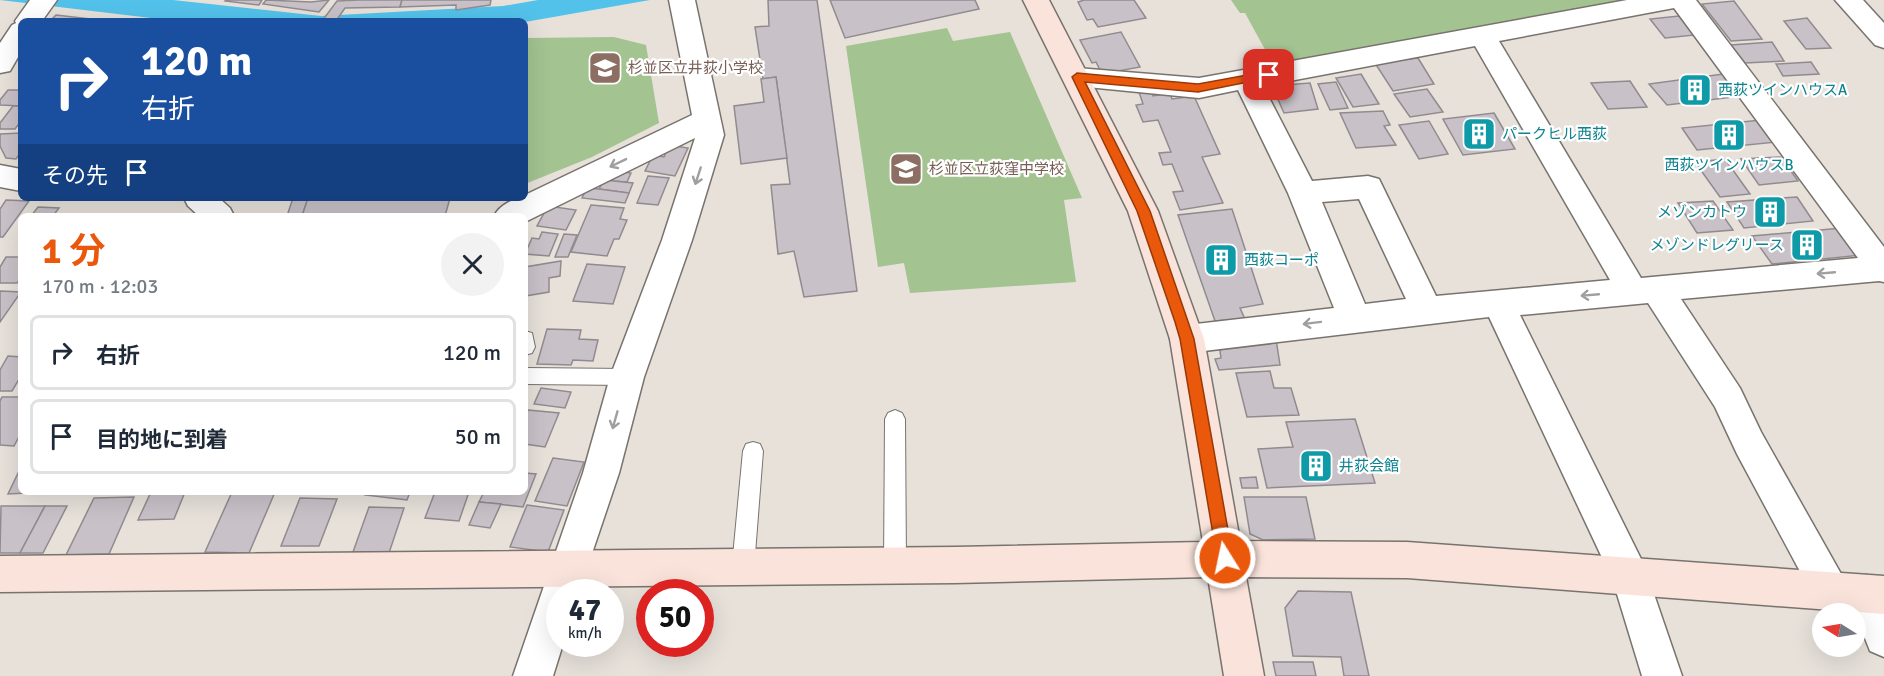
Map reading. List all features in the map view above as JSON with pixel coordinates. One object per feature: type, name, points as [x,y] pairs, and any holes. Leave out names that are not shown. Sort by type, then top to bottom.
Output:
[{"type":"street","points":[[564,579],[601,473],[627,377],[677,240],[711,135],[682,0]]},
{"type":"street","points":[[1036,0],[1143,211],[1187,339],[1244,676]]},
{"type":"street","points":[[1077,77],[1198,88],[1672,0]]},
{"type":"street","points":[[1682,0],[1883,269]]},
{"type":"street","points":[[1848,0],[1884,39]]},
{"type":"street","points":[[1481,34],[1547,143],[1644,290],[1728,398],[1749,443],[1861,594],[1884,637]]},
{"type":"street","points":[[0,64],[18,36]]},
{"type":"street","points":[[0,75],[18,78]]},
{"type":"street","points":[[1246,79],[1303,193],[1354,318]]},
{"type":"street","points":[[515,213],[708,119]]},
{"type":"street","points":[[0,176],[18,179]]},
{"type":"street","points":[[1303,193],[1368,187],[1427,310]]},
{"type":"street","points":[[202,201],[216,213]]},
{"type":"street","points":[[1187,339],[1427,310],[1883,269]]},
{"type":"street","points":[[1498,303],[1631,578],[1662,676]]},
{"type":"street","points":[[622,579],[743,567],[895,566],[1225,558],[1407,560],[1861,594]]},
{"type":"street","points":[[0,574],[546,585]]},
{"type":"street","points":[[533,676],[546,635]]},
{"type":"lane","points":[[528,376],[627,377]]},
{"type":"lane","points":[[895,418],[895,566]]},
{"type":"lane","points":[[743,567],[753,451]]},
{"type":"green space","points":[[1231,0],[1650,0],[1274,66],[1245,13],[1240,13]]},
{"type":"green space","points":[[947,28],[953,41],[1010,32],[1082,198],[1064,200],[1076,282],[910,293],[904,263],[878,267],[846,46]]},
{"type":"green space","points":[[614,37],[646,45],[659,123],[592,157],[528,183],[528,38]]},
{"type":"water","points":[[0,0],[173,0],[321,16],[503,6],[538,0],[650,0],[528,21],[528,18],[151,18]]},
{"type":"building","points":[[226,0],[262,0],[259,5],[225,1]]},
{"type":"building","points":[[266,0],[311,2],[329,0],[319,12],[263,4]]},
{"type":"building","points":[[402,0],[400,7],[345,8],[338,18],[324,18],[337,1]]},
{"type":"building","points":[[402,0],[491,0],[490,5],[456,10],[456,5],[400,7]]},
{"type":"building","points":[[768,0],[817,0],[857,291],[804,297],[794,251],[778,254],[771,185],[790,184],[776,77],[763,79],[755,27],[769,26]]},
{"type":"building","points":[[830,0],[975,0],[979,9],[845,38]]},
{"type":"building","points":[[1134,0],[1146,18],[1098,27],[1093,19],[1087,20],[1078,2]]},
{"type":"building","points":[[1734,1],[1762,39],[1731,41],[1702,4]]},
{"type":"building","points":[[56,15],[82,18],[53,18]]},
{"type":"building","points":[[1679,16],[1695,35],[1665,38],[1650,19]]},
{"type":"building","points":[[1807,18],[1831,48],[1806,49],[1784,21]]},
{"type":"building","points":[[1121,32],[1140,67],[1102,74],[1096,62],[1092,63],[1080,40]]},
{"type":"building","points":[[1772,42],[1784,61],[1745,63],[1731,45]]},
{"type":"building","points":[[1418,58],[1434,84],[1393,91],[1375,63]]},
{"type":"building","points":[[1811,62],[1819,74],[1783,76],[1776,64]]},
{"type":"building","points":[[1361,74],[1379,104],[1353,107],[1336,78]]},
{"type":"building","name":"西荻ツインハウスA","points":[[1723,74],[1742,96],[1667,105],[1649,84]]},
{"type":"building","points":[[776,77],[787,158],[741,164],[734,106],[764,102],[761,79]]},
{"type":"building","points":[[1630,81],[1647,107],[1608,109],[1591,83]]},
{"type":"building","points":[[1336,82],[1348,108],[1330,110],[1318,84]]},
{"type":"building","points":[[1310,83],[1318,109],[1284,113],[1272,86]]},
{"type":"building","points":[[1427,89],[1443,112],[1410,117],[1394,94]]},
{"type":"building","points":[[8,90],[18,90],[18,106],[0,105],[0,100]]},
{"type":"building","points":[[1151,91],[1153,96],[1170,93],[1172,99],[1194,96],[1220,154],[1202,157],[1223,203],[1180,210],[1173,192],[1183,191],[1172,164],[1163,165],[1159,153],[1171,152],[1158,120],[1143,122],[1136,105],[1143,104],[1139,92]]},
{"type":"building","points":[[13,106],[18,106],[18,125],[15,129],[0,129],[0,123]]},
{"type":"building","points":[[1383,111],[1390,125],[1384,126],[1396,145],[1356,148],[1340,113]]},
{"type":"building","name":"パークヒル西荻","points":[[1494,113],[1515,149],[1463,155],[1443,119]]},
{"type":"building","name":"西荻ツインハウスB","points":[[1761,120],[1777,142],[1697,150],[1682,128]]},
{"type":"building","points":[[1429,121],[1448,154],[1419,159],[1399,125]]},
{"type":"building","points":[[18,133],[16,159],[6,158],[0,146],[0,134]]},
{"type":"building","points":[[669,145],[688,148],[675,176],[645,171],[653,155],[664,157]]},
{"type":"building","points":[[1781,157],[1798,181],[1759,185],[1741,159]]},
{"type":"building","points":[[1725,159],[1750,194],[1720,197],[1695,162]]},
{"type":"building","points":[[616,171],[631,173],[627,182],[612,181]]},
{"type":"building","points":[[648,176],[669,178],[658,205],[637,203]]},
{"type":"building","points":[[604,180],[633,183],[629,193],[599,189]]},
{"type":"building","points":[[587,188],[629,193],[625,203],[582,198]]},
{"type":"building","name":"メゾンカトウ","points":[[1797,197],[1813,221],[1744,228],[1727,202]]},
{"type":"building","points":[[6,200],[29,201],[18,213],[3,237],[0,237],[0,209]]},
{"type":"building","points":[[292,201],[307,201],[303,213],[288,213]]},
{"type":"building","points":[[307,201],[449,201],[446,213],[303,213]]},
{"type":"building","points":[[1713,201],[1733,230],[1697,233],[1678,203]]},
{"type":"building","points":[[591,205],[624,208],[620,219],[627,220],[619,239],[614,239],[607,256],[571,252]]},
{"type":"building","points":[[548,206],[576,210],[566,230],[537,226]]},
{"type":"building","points":[[38,207],[59,208],[55,213],[33,213]]},
{"type":"building","name":"西荻コーポ","points":[[1232,209],[1263,304],[1240,308],[1245,319],[1215,321],[1178,215]]},
{"type":"building","name":"メゾンドレグリース","points":[[1842,228],[1862,255],[1772,264],[1752,236]]},
{"type":"building","points":[[542,232],[558,234],[549,256],[528,254],[532,238],[539,239]]},
{"type":"building","points":[[564,234],[577,235],[568,257],[555,257]]},
{"type":"building","points":[[6,257],[18,257],[17,283],[0,283],[0,267]]},
{"type":"building","points":[[561,261],[560,276],[549,278],[549,292],[528,296],[528,266]]},
{"type":"building","points":[[587,264],[625,267],[613,304],[573,301]]},
{"type":"building","points":[[0,291],[18,292],[18,296],[0,322]]},
{"type":"building","points":[[547,329],[581,330],[579,339],[598,340],[593,361],[573,360],[571,365],[537,364]]},
{"type":"building","points":[[1276,339],[1280,365],[1219,370],[1215,359],[1221,358],[1220,351],[1224,346]]},
{"type":"building","points":[[8,356],[18,357],[18,381],[12,391],[0,391],[0,370]]},
{"type":"building","points":[[1270,371],[1274,388],[1291,388],[1299,415],[1247,417],[1236,373]]},
{"type":"building","points":[[541,388],[571,392],[565,408],[534,404]]},
{"type":"building","points":[[2,397],[18,397],[18,439],[14,446],[0,445],[0,401]]},
{"type":"building","points":[[528,410],[559,413],[545,447],[528,444]]},
{"type":"building","name":"井荻会館","points":[[1355,419],[1375,483],[1267,488],[1258,449],[1293,447],[1286,422]]},
{"type":"building","points":[[553,458],[584,462],[567,506],[535,501]]},
{"type":"building","points":[[18,473],[18,493],[8,494]]},
{"type":"building","points":[[528,473],[536,474],[528,494]]},
{"type":"building","points":[[1256,477],[1258,488],[1242,488],[1240,478]]},
{"type":"building","points":[[150,495],[184,495],[174,519],[138,520]]},
{"type":"building","points":[[231,495],[274,495],[249,553],[205,552]]},
{"type":"building","points":[[365,495],[409,495],[407,500]]},
{"type":"building","points":[[434,495],[468,495],[459,521],[425,518]]},
{"type":"building","points":[[482,495],[528,495],[523,507],[479,502]]},
{"type":"building","points":[[134,497],[109,554],[66,555],[94,498]]},
{"type":"building","points":[[1244,497],[1306,497],[1315,539],[1263,540],[1250,534]]},
{"type":"building","points":[[300,498],[337,499],[319,546],[281,546]]},
{"type":"building","points":[[479,502],[501,504],[490,528],[469,525]]},
{"type":"building","points":[[527,505],[564,510],[548,552],[510,547]]},
{"type":"building","points":[[1,506],[45,506],[20,553],[0,553]]},
{"type":"building","points":[[45,506],[67,506],[43,553],[20,553]]},
{"type":"building","points":[[369,507],[404,508],[389,553],[353,552]]},
{"type":"building","points":[[1298,591],[1351,592],[1369,676],[1344,676],[1341,657],[1293,656],[1285,608]]},
{"type":"building","points":[[1273,662],[1313,662],[1316,676],[1276,676]]},
{"type":"place","name":"杉並区立井荻小学校","points":[[605,68]]},
{"type":"place","name":"西荻ツインハウスA","points":[[1695,90]]},
{"type":"place","name":"パークヒル西荻","points":[[1479,134]]},
{"type":"place","name":"西荻ツインハウスB","points":[[1729,135]]},
{"type":"place","name":"杉並区立荻窪中学校","points":[[906,169]]},
{"type":"place","name":"メゾンカトウ","points":[[1770,212]]},
{"type":"place","name":"メゾンドレグリース","points":[[1807,245]]},
{"type":"place","name":"西荻コーポ","points":[[1221,260]]},
{"type":"place","name":"井荻会館","points":[[1316,466]]},
{"type":"route","points":[[1225,558],[1187,339],[1182,322],[1143,211],[1077,77],[1198,88],[1269,75]]}]
